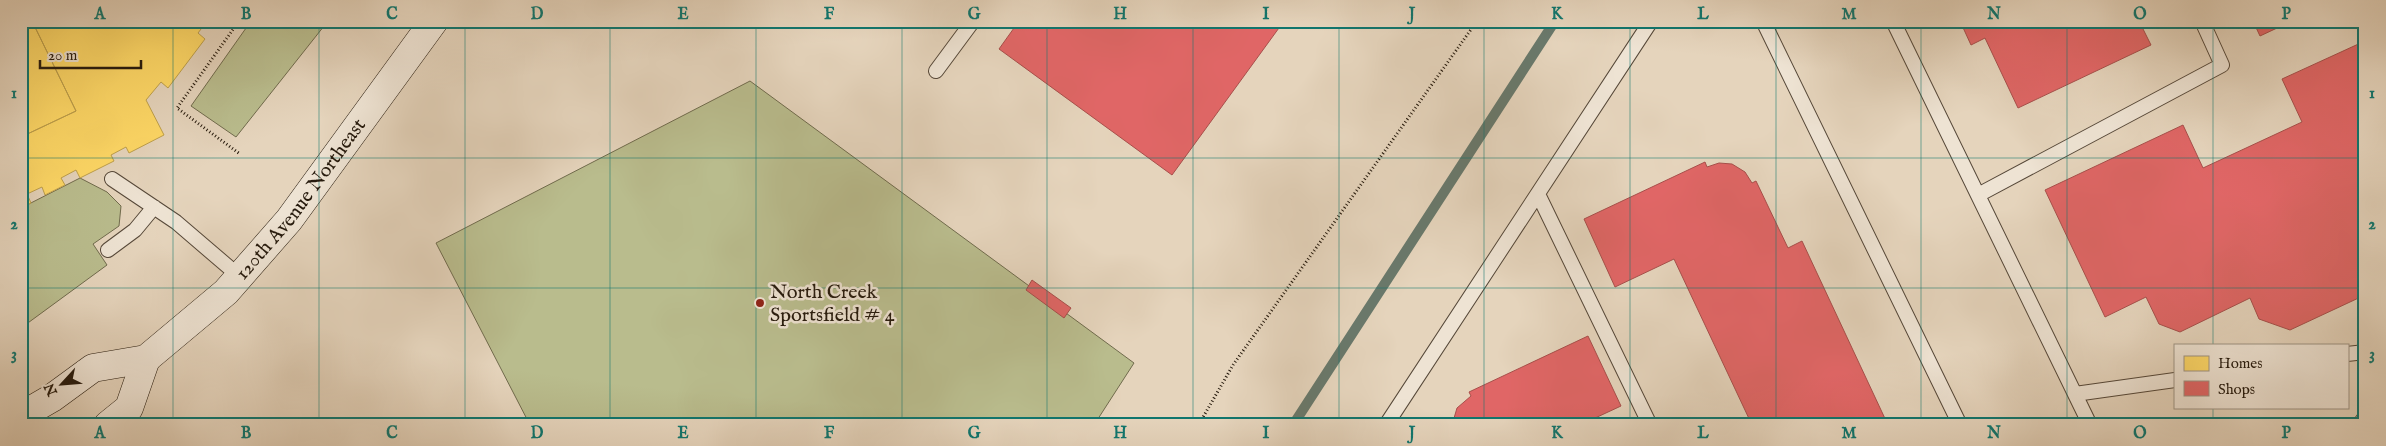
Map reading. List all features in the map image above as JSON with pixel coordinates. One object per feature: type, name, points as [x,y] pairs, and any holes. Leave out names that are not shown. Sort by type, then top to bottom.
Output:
[{"type":"main road","name":"120th Avenue Northeast","points":[[146,359],[226,292],[289,220],[434,21]]},
{"type":"main road","points":[[21,416],[52,398],[93,368],[146,359],[129,408],[108,425]]},
{"type":"lane","points":[[936,71],[973,21]]},
{"type":"lane","points":[[1386,425],[1651,21]]},
{"type":"lane","points":[[1763,21],[1960,425]]},
{"type":"lane","points":[[1893,21],[2090,425]]},
{"type":"lane","points":[[1978,196],[2222,65],[2202,21]]},
{"type":"lane","points":[[112,179],[176,222],[239,276]]},
{"type":"lane","points":[[1538,194],[1650,425]]},
{"type":"lane","points":[[108,250],[134,230],[154,207]]},
{"type":"lane","points":[[2348,354],[2365,352]]},
{"type":"lane","points":[[2075,394],[2174,380]]},
{"type":"lane","points":[[2359,425],[2365,416]]},
{"type":"path","points":[[239,21],[177,108],[240,154]]},
{"type":"path","points":[[1197,425],[1233,364],[1477,21]]},
{"type":"green space","points":[[251,21],[328,21],[236,137],[191,106]]},
{"type":"green space","name":"North Creek Sportsfield # 4","points":[[750,81],[1134,363],[1094,425],[530,425],[436,243]]},
{"type":"green space","points":[[80,178],[107,192],[121,206],[119,226],[93,244],[107,265],[21,328],[21,208]]},
{"type":"building: Homes","points":[[21,21],[32,21],[76,111],[21,137]]},
{"type":"building: Homes","points":[[32,21],[89,21],[97,25],[99,21],[207,21],[198,33],[205,39],[168,88],[161,82],[146,100],[164,135],[129,153],[126,147],[111,155],[114,161],[80,178],[76,170],[61,178],[65,185],[45,195],[42,187],[27,194],[31,203],[21,208],[21,137],[76,111]]},
{"type":"building: Shops","points":[[1019,21],[1284,21],[1172,175],[999,49]]},
{"type":"building: Shops","points":[[1960,21],[2139,21],[2151,45],[2018,108],[1985,38],[1971,45]]},
{"type":"building: Shops","points":[[2253,21],[2292,21],[2260,36]]},
{"type":"building: Shops","points":[[2365,41],[2365,295],[2290,330],[2259,319],[2250,298],[2180,332],[2159,324],[2146,297],[2105,317],[2045,190],[2183,125],[2203,168],[2302,122],[2282,79]]},
{"type":"building: Shops","points":[[1705,162],[1707,167],[1719,163],[1732,164],[1745,172],[1752,183],[1756,181],[1788,248],[1802,241],[1888,425],[1752,425],[1674,259],[1615,287],[1584,219]]},
{"type":"building: Shops","points":[[1032,280],[1071,308],[1064,318],[1026,290]]},
{"type":"building: Shops","points":[[1588,336],[1621,406],[1580,425],[1452,425],[1457,408],[1471,396],[1469,392]]},
{"type":"waterway","points":[[1293,425],[1555,21]]},
{"type":"place","name":"North Creek Sportsfield # 4","points":[[760,303]]}]
